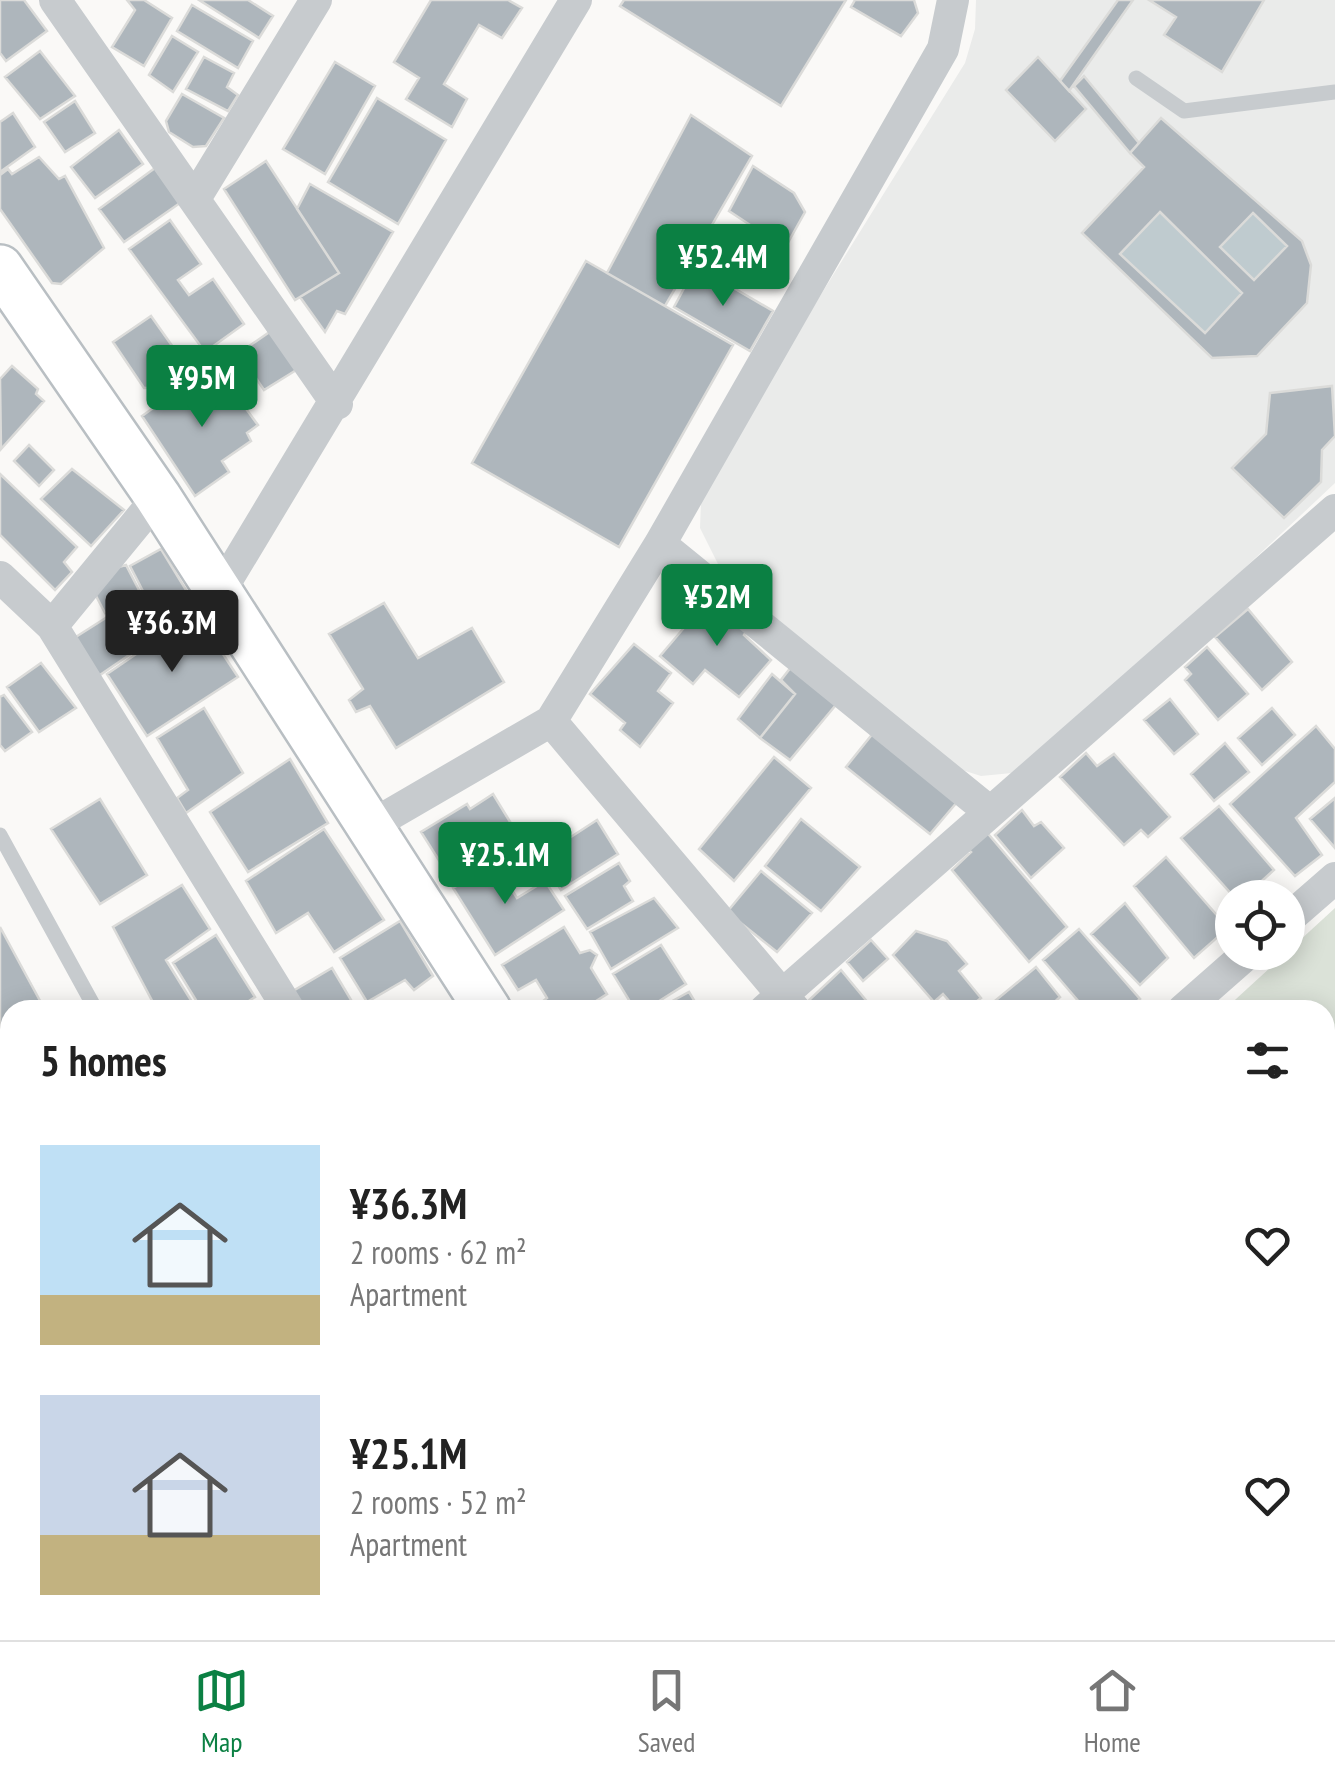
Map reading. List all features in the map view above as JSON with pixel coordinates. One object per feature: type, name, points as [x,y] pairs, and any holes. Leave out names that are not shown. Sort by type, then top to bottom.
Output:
[{"type":"street","points":[[196,197],[316,0]]},
{"type":"street","points":[[219,593],[337,404],[576,0]]},
{"type":"street","points":[[372,824],[550,721],[660,544],[943,49],[952,0]]},
{"type":"street","points":[[65,5],[337,404]]},
{"type":"street","points":[[0,268],[158,498],[372,824],[482,1000]]},
{"type":"street","points":[[52,626],[158,498]]},
{"type":"street","points":[[786,1000],[990,812],[1335,510]]},
{"type":"street","points":[[660,544],[990,812]]},
{"type":"street","points":[[0,577],[52,626],[284,1000]]},
{"type":"street","points":[[550,721],[777,1000]]},
{"type":"street","points":[[1305,905],[1335,878]]},
{"type":"street","points":[[1194,1000],[1229,970]]},
{"type":"lane","points":[[1136,78],[1184,111],[1335,92]]},
{"type":"lane","points":[[0,835],[91,1000]]},
{"type":"shaded area","points":[[976,0],[1335,0],[1335,483],[1231,581],[1012,773],[981,776],[959,769],[723,574],[700,528],[701,502],[769,378],[965,63],[975,29]]},
{"type":"shaded area","points":[[1160,212],[1242,293],[1205,333],[1120,254]]},
{"type":"shaded area","points":[[1253,213],[1287,246],[1254,280],[1220,247]]},
{"type":"shaded area","points":[[1335,908],[1335,1000],[1235,1000],[1268,970],[1305,970],[1305,936]]},
{"type":"building","points":[[0,0],[24,0],[47,31],[6,61],[0,53]]},
{"type":"building","points":[[127,0],[144,0],[172,18],[144,66],[112,47],[135,10]]},
{"type":"building","points":[[199,0],[248,0],[273,16],[259,38]]},
{"type":"building","points":[[431,0],[508,0],[522,8],[502,38],[479,25],[444,84],[467,99],[452,127],[406,99],[419,78],[394,62]]},
{"type":"building","points":[[624,0],[846,0],[781,106],[620,6]]},
{"type":"building","points":[[855,0],[914,0],[918,13],[901,36],[851,7]]},
{"type":"building","points":[[1118,0],[1133,0],[1069,91],[1060,81]]},
{"type":"building","points":[[1149,0],[1264,0],[1222,72],[1164,35],[1176,17]]},
{"type":"building","points":[[192,5],[253,41],[238,68],[177,31]]},
{"type":"building","points":[[172,36],[198,52],[173,92],[149,75]]},
{"type":"building","points":[[40,51],[75,96],[40,119],[5,77]]},
{"type":"building","points":[[204,57],[234,73],[227,87],[238,95],[228,111],[186,89]]},
{"type":"building","points":[[1038,57],[1086,109],[1055,141],[1006,90]]},
{"type":"building","points":[[335,62],[375,86],[325,174],[283,149]]},
{"type":"building","points":[[1084,76],[1139,143],[1130,153],[1074,86]]},
{"type":"building","points":[[182,94],[224,118],[206,146],[193,147],[169,132],[166,121]]},
{"type":"building","points":[[377,98],[446,140],[398,224],[328,182]]},
{"type":"building","points":[[75,101],[95,133],[65,152],[44,122]]},
{"type":"building","points":[[13,113],[35,147],[0,172],[0,122]]},
{"type":"building","points":[[691,115],[752,156],[665,306],[607,273]]},
{"type":"building","points":[[1161,118],[1302,241],[1311,265],[1307,303],[1257,356],[1212,358],[1082,233],[1144,167],[1130,153]],"holes":[[[1160,212],[1242,293],[1205,333],[1120,254]],[[1253,213],[1287,246],[1254,280],[1220,247]]]},
{"type":"building","points":[[119,130],[143,164],[95,198],[71,167]]},
{"type":"building","points":[[39,157],[59,179],[65,176],[104,248],[61,284],[52,283],[0,209],[0,175],[8,169],[12,174]]},
{"type":"building","points":[[266,161],[339,273],[295,300],[224,189]]},
{"type":"building","points":[[753,166],[794,193],[805,212],[785,248],[729,211]]},
{"type":"building","points":[[155,168],[180,203],[124,242],[99,209]]},
{"type":"building","points":[[310,184],[393,232],[345,314],[337,311],[325,332],[300,297],[339,273],[297,209]]},
{"type":"building","points":[[170,220],[201,264],[178,280],[189,295],[213,279],[244,324],[205,352],[129,249]]},
{"type":"building","points":[[586,261],[733,345],[619,547],[472,463]]},
{"type":"building","points":[[696,266],[773,311],[750,351],[674,307]]},
{"type":"building","points":[[151,316],[180,357],[181,387],[144,388],[113,342]]},
{"type":"building","points":[[271,331],[298,369],[264,390],[239,353]]},
{"type":"building","points":[[12,366],[38,389],[36,394],[44,401],[1,449],[0,379]]},
{"type":"building","points":[[217,369],[258,425],[247,433],[251,441],[222,461],[229,472],[195,496],[142,416],[174,393],[178,398]]},
{"type":"building","points":[[1332,386],[1335,436],[1322,450],[1321,482],[1284,518],[1232,468],[1266,434],[1270,393]]},
{"type":"building","points":[[29,445],[54,470],[39,486],[14,461]]},
{"type":"building","points":[[72,469],[124,510],[91,546],[41,499]]},
{"type":"building","points":[[0,474],[77,547],[64,562],[72,572],[55,590],[0,535]]},
{"type":"building","points":[[161,549],[197,608],[162,628],[130,566]]},
{"type":"building","points":[[126,565],[141,594],[105,613],[95,594],[115,568]]},
{"type":"building","points":[[711,596],[749,627],[744,635],[771,660],[739,697],[705,670],[693,684],[660,656]]},
{"type":"building","points":[[134,600],[154,638],[97,677],[71,640]]},
{"type":"building","points":[[384,603],[418,658],[472,628],[504,682],[396,748],[370,706],[356,712],[349,700],[363,689],[329,634]]},
{"type":"building","points":[[1248,609],[1292,662],[1262,690],[1215,637]]},
{"type":"building","points":[[196,613],[238,677],[147,736],[107,674]]},
{"type":"building","points":[[634,644],[671,673],[658,691],[673,703],[640,747],[620,730],[625,723],[590,694]]},
{"type":"building","points":[[1207,647],[1248,694],[1218,720],[1185,680],[1191,674],[1185,667]]},
{"type":"building","points":[[795,662],[840,700],[790,760],[760,738],[795,694],[781,680]]},
{"type":"building","points":[[41,663],[76,708],[39,732],[7,687]]},
{"type":"building","points":[[772,674],[795,694],[760,738],[738,719]]},
{"type":"building","points":[[4,695],[32,732],[5,751],[0,745],[0,697]]},
{"type":"building","points":[[1170,699],[1198,734],[1174,754],[1144,720]]},
{"type":"building","points":[[204,708],[243,773],[186,813],[177,798],[188,790],[157,738]]},
{"type":"building","points":[[1272,708],[1295,735],[1262,765],[1238,738]]},
{"type":"building","points":[[1316,726],[1335,749],[1335,782],[1296,818],[1322,855],[1295,876],[1230,804]]},
{"type":"building","points":[[874,732],[958,801],[930,834],[846,767]]},
{"type":"building","points":[[1225,743],[1249,772],[1214,801],[1191,774]]},
{"type":"building","points":[[1086,753],[1097,766],[1114,754],[1170,817],[1148,837],[1141,830],[1124,845],[1060,777]]},
{"type":"building","points":[[774,757],[811,788],[734,881],[699,849]]},
{"type":"building","points":[[290,759],[328,823],[248,872],[210,812]]},
{"type":"building","points":[[493,794],[523,843],[454,884],[421,832],[467,804],[470,809]]},
{"type":"building","points":[[1335,798],[1335,848],[1310,819]]},
{"type":"building","points":[[100,799],[147,875],[100,904],[51,829]]},
{"type":"building","points":[[1219,806],[1274,870],[1263,880],[1219,880],[1181,838]]},
{"type":"building","points":[[1022,810],[1034,826],[1041,822],[1064,848],[1031,878],[995,835]]},
{"type":"building","points":[[801,819],[860,867],[821,911],[765,866]]},
{"type":"building","points":[[597,820],[618,854],[561,890],[540,857]]},
{"type":"building","points":[[324,829],[384,920],[334,952],[308,913],[276,933],[246,881]]},
{"type":"building","points":[[984,829],[1067,927],[1029,962],[952,870],[971,852],[965,847]]},
{"type":"building","points":[[1166,857],[1215,913],[1215,939],[1194,958],[1134,886]]},
{"type":"building","points":[[505,858],[509,866],[501,873],[517,898],[545,881],[564,910],[495,955],[453,888]]},
{"type":"building","points":[[619,863],[630,881],[624,886],[633,901],[587,929],[565,896]]},
{"type":"building","points":[[761,871],[812,913],[777,952],[727,912]]},
{"type":"building","points":[[182,885],[210,929],[166,960],[191,1000],[152,1000],[113,927]]},
{"type":"building","points":[[654,898],[678,928],[611,969],[590,932]]},
{"type":"building","points":[[1125,903],[1168,958],[1140,985],[1091,934]]},
{"type":"building","points":[[400,921],[433,976],[414,990],[405,980],[366,1000],[340,958]]},
{"type":"building","points":[[0,927],[40,1000],[0,1000]]},
{"type":"building","points":[[564,927],[580,953],[590,950],[597,955],[591,968],[607,994],[598,1000],[544,1000],[547,998],[536,980],[518,990],[502,965]]},
{"type":"building","points":[[1079,929],[1140,999],[1077,1000],[1043,960]]},
{"type":"building","points":[[916,931],[947,941],[967,964],[959,971],[981,998],[948,1000],[943,994],[932,1000],[893,955]]},
{"type":"building","points":[[216,935],[255,997],[196,1000],[173,963]]},
{"type":"building","points":[[871,940],[888,959],[863,981],[847,962]]},
{"type":"building","points":[[661,945],[686,984],[661,1000],[629,1000],[613,974]]},
{"type":"building","points":[[1036,967],[1060,997],[1057,1000],[996,1000]]},
{"type":"building","points":[[332,968],[351,1000],[299,1000],[293,991]]},
{"type":"building","points":[[841,970],[866,1000],[809,1000]]},
{"type":"building","points":[[689,992],[694,1000],[674,1000]]}]
